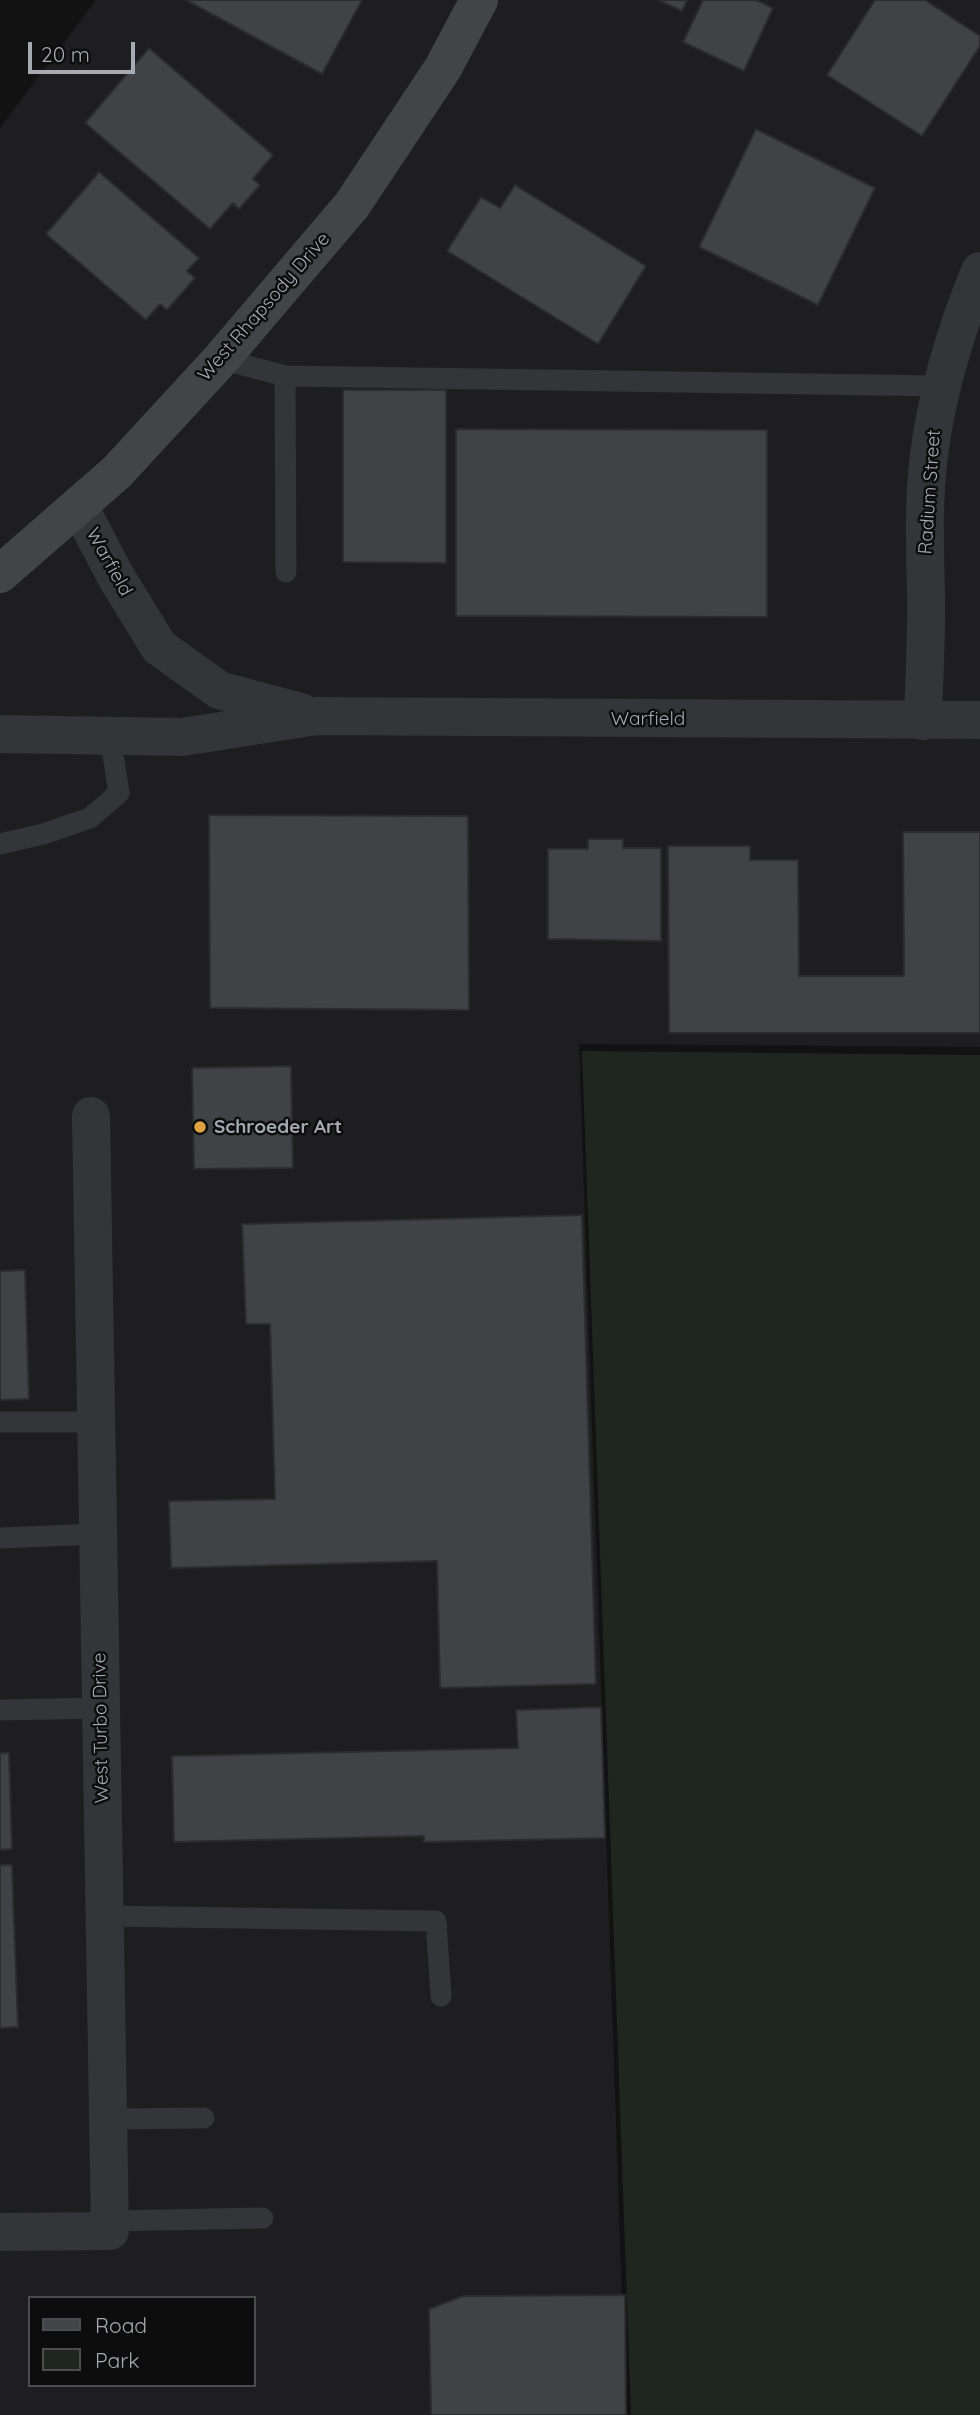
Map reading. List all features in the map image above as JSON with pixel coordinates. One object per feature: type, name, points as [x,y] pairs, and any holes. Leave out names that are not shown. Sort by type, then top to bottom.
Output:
[{"type":"street","name":"West Rhapsody Drive","points":[[0,574],[117,472],[221,359],[352,205],[443,68],[479,0]]},
{"type":"street","name":"Radium Street","points":[[923,721],[926,596],[924,526],[929,455],[941,386],[961,318],[980,271]]},
{"type":"street","name":"Warfield","points":[[79,506],[115,575],[159,647],[219,690],[317,716]]},
{"type":"street","name":"Warfield","points":[[0,734],[182,737],[317,716],[980,720]]},
{"type":"street","name":"West Turbo Drive","points":[[91,1116],[110,2221]]},
{"type":"street","points":[[0,2232],[110,2231],[110,2221]]},
{"type":"lane","points":[[221,359],[285,376],[941,386]]},
{"type":"lane","points":[[285,376],[286,572]]},
{"type":"lane","points":[[0,844],[43,834],[90,818],[119,793],[110,736]]},
{"type":"lane","points":[[0,1422],[96,1422]]},
{"type":"lane","points":[[0,1538],[98,1534]]},
{"type":"lane","points":[[0,1710],[101,1708]]},
{"type":"lane","points":[[104,1916],[436,1921],[441,1996]]},
{"type":"lane","points":[[108,2119],[204,2118]]},
{"type":"lane","points":[[110,2221],[263,2218]]},
{"type":"shaded area","points":[[96,0],[980,0],[980,1047],[579,1044],[626,2415],[0,2415],[0,128]]},
{"type":"green space","points":[[582,1051],[980,1055],[980,2415],[631,2415]]},
{"type":"building","points":[[186,0],[362,0],[322,74]]},
{"type":"building","points":[[658,0],[687,0],[682,11]]},
{"type":"building","points":[[703,0],[756,0],[773,8],[744,71],[683,42]]},
{"type":"building","points":[[875,0],[925,0],[980,36],[980,46],[922,136],[827,75]]},
{"type":"building","points":[[149,48],[273,155],[253,179],[260,185],[239,209],[233,203],[210,229],[85,123]]},
{"type":"building","points":[[756,129],[875,188],[818,305],[699,247]]},
{"type":"building","points":[[99,172],[199,258],[187,271],[195,278],[167,310],[160,304],[146,320],[46,234]]},
{"type":"building","points":[[515,185],[646,266],[598,344],[447,251],[481,197],[500,208]]},
{"type":"building","points":[[343,390],[446,390],[446,563],[343,562]]},
{"type":"building","points":[[456,429],[767,430],[767,617],[456,616]]},
{"type":"building","points":[[209,815],[468,816],[469,1010],[210,1008]]},
{"type":"building","points":[[903,832],[980,832],[980,1033],[669,1033],[668,846],[750,846],[750,860],[798,860],[799,976],[904,976]]},
{"type":"building","points":[[588,839],[623,839],[623,848],[661,848],[661,941],[548,939],[548,849],[588,849]]},
{"type":"building","points":[[291,1066],[293,1168],[194,1169],[192,1068]]},
{"type":"building","points":[[582,1215],[596,1684],[440,1688],[437,1561],[171,1568],[169,1501],[275,1499],[270,1324],[246,1324],[242,1224]]},
{"type":"building","points":[[25,1270],[29,1399],[0,1400],[0,1271]]},
{"type":"building","points":[[601,1707],[605,1838],[424,1842],[424,1836],[174,1842],[172,1756],[518,1748],[516,1710]]},
{"type":"building","points":[[0,1753],[9,1753],[12,1849],[0,1850]]},
{"type":"building","points":[[0,1865],[12,1865],[18,2027],[0,2028]]},
{"type":"building","points":[[625,2295],[626,2415],[431,2415],[429,2309],[463,2296]]},
{"type":"place","name":"Schroeder Art","points":[[200,1127]]}]
